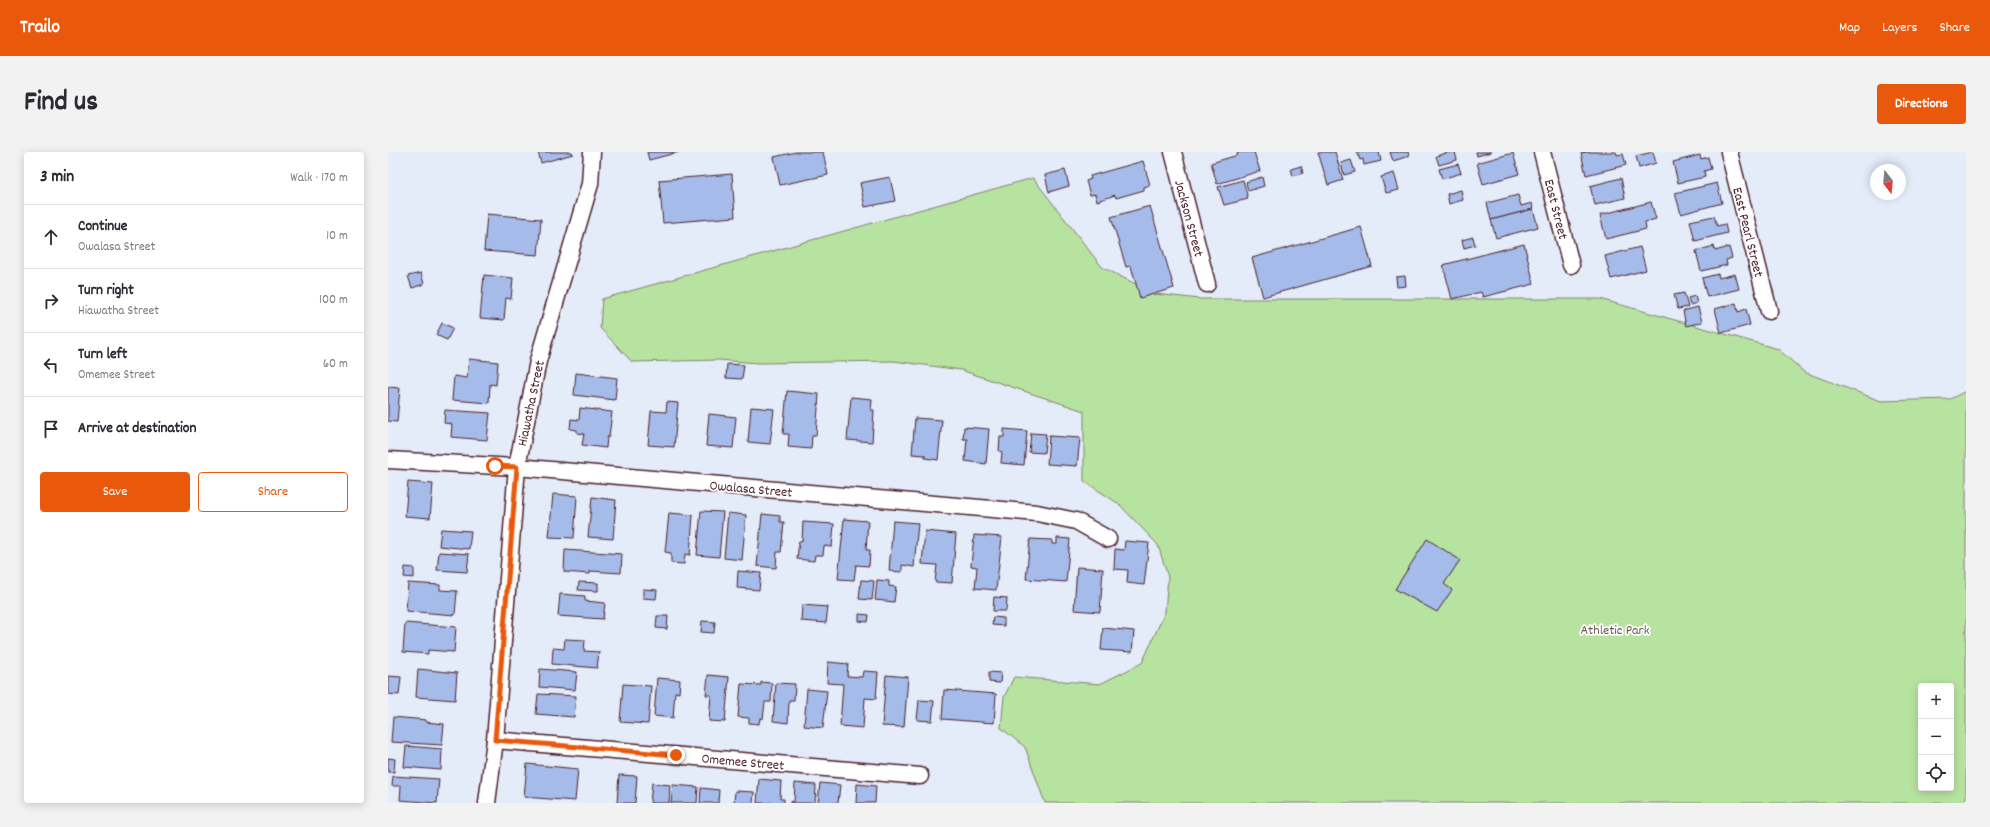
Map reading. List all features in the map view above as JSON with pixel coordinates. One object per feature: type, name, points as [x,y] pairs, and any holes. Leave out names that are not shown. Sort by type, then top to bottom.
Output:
[{"type":"street","name":"Hiawatha Street","points":[[487,803],[495,740],[517,467],[538,360],[590,184],[592,152]]},
{"type":"street","name":"Jackson Street","points":[[1173,152],[1207,284]]},
{"type":"street","name":"East Street","points":[[1542,152],[1571,265]]},
{"type":"street","name":"East Pearl Street","points":[[1729,152],[1769,311]]},
{"type":"street","name":"Owalasa Street","points":[[388,460],[517,467],[1038,513],[1076,521],[1108,539]]},
{"type":"street","name":"Omemee Street","points":[[495,740],[920,776]]},
{"type":"green space","name":"Athletic Park","points":[[1033,178],[1102,267],[1155,294],[1200,299],[1600,299],[1778,349],[1804,372],[1881,401],[1950,399],[1966,391],[1966,803],[1045,803],[1025,747],[1001,728],[1004,697],[1014,677],[1100,684],[1142,663],[1165,612],[1168,577],[1158,545],[1119,504],[1084,481],[1084,411],[961,370],[894,361],[759,363],[718,360],[632,362],[600,328],[602,299]]},
{"type":"building","points":[[538,152],[572,152],[573,154],[541,163]]},
{"type":"building","points":[[647,152],[679,152],[649,160]]},
{"type":"building","points":[[796,152],[823,152],[828,175],[780,185],[774,157]]},
{"type":"building","points":[[1237,152],[1254,152],[1260,171],[1217,184],[1211,163],[1238,155]]},
{"type":"building","points":[[1318,152],[1335,152],[1343,180],[1328,185]]},
{"type":"building","points":[[1357,152],[1379,152],[1381,161],[1364,165],[1363,159],[1360,160]]},
{"type":"building","points":[[1390,152],[1408,152],[1409,156],[1393,161]]},
{"type":"building","points":[[1455,152],[1457,160],[1439,165],[1436,156]]},
{"type":"building","points":[[1476,152],[1491,152],[1477,156]]},
{"type":"building","points":[[1616,152],[1617,155],[1623,154],[1626,165],[1586,175],[1581,153]]},
{"type":"building","points":[[1653,152],[1656,163],[1639,168],[1636,156]]},
{"type":"building","points":[[1513,153],[1519,174],[1483,184],[1477,163]]},
{"type":"building","points":[[1700,155],[1701,159],[1708,157],[1711,169],[1704,171],[1705,177],[1678,183],[1673,162]]},
{"type":"building","points":[[1351,160],[1355,172],[1344,175],[1341,163]]},
{"type":"building","points":[[1143,161],[1150,185],[1144,187],[1144,190],[1116,198],[1115,195],[1097,201],[1095,194],[1090,195],[1086,181],[1091,179],[1090,176]]},
{"type":"building","points":[[1458,164],[1461,173],[1442,179],[1439,169]]},
{"type":"building","points":[[1301,166],[1303,173],[1293,176],[1291,169]]},
{"type":"building","points":[[1065,170],[1069,186],[1049,192],[1045,175]]},
{"type":"building","points":[[1394,173],[1399,190],[1386,193],[1381,177]]},
{"type":"building","points":[[732,174],[735,217],[663,223],[659,180]]},
{"type":"building","points":[[890,177],[895,201],[865,207],[860,183]]},
{"type":"building","points":[[1262,177],[1264,186],[1248,191],[1246,182]]},
{"type":"building","points":[[1621,178],[1625,198],[1595,205],[1590,186]]},
{"type":"building","points":[[1243,180],[1248,199],[1224,205],[1218,187]]},
{"type":"building","points":[[1717,183],[1722,203],[1681,214],[1675,193]]},
{"type":"building","points":[[1461,190],[1463,200],[1449,204],[1447,194]]},
{"type":"building","points":[[1518,195],[1521,206],[1532,203],[1533,209],[1491,220],[1487,203]]},
{"type":"building","points":[[1651,202],[1656,219],[1645,222],[1646,229],[1606,239],[1600,215]]},
{"type":"building","points":[[1150,206],[1174,288],[1140,298],[1131,266],[1126,267],[1111,217]]},
{"type":"building","points":[[1533,209],[1538,227],[1496,238],[1491,220]]},
{"type":"building","points":[[487,214],[541,219],[538,255],[484,251]]},
{"type":"building","points":[[1714,216],[1717,226],[1725,224],[1727,233],[1695,241],[1690,221]]},
{"type":"building","points":[[1361,227],[1372,266],[1263,297],[1252,258]]},
{"type":"building","points":[[1473,237],[1475,245],[1464,248],[1462,240]]},
{"type":"building","points":[[1524,244],[1534,284],[1483,297],[1481,292],[1452,299],[1443,265]]},
{"type":"building","points":[[1714,246],[1715,251],[1729,247],[1732,258],[1726,260],[1727,265],[1701,271],[1696,251]]},
{"type":"building","points":[[1640,247],[1646,270],[1611,279],[1605,256]]},
{"type":"building","points":[[421,273],[424,284],[412,288],[408,276]]},
{"type":"building","points":[[1718,274],[1719,278],[1735,274],[1739,289],[1707,297],[1702,278]]},
{"type":"building","points":[[484,275],[513,278],[511,299],[506,298],[504,320],[480,318]]},
{"type":"building","points":[[1405,276],[1406,286],[1397,287],[1396,277]]},
{"type":"building","points":[[1684,293],[1688,307],[1678,309],[1674,295]]},
{"type":"building","points":[[1695,296],[1697,303],[1690,305],[1688,298]]},
{"type":"building","points":[[1736,303],[1738,312],[1746,309],[1750,325],[1721,333],[1715,309]]},
{"type":"building","points":[[1698,307],[1702,322],[1686,326],[1683,311]]},
{"type":"building","points":[[442,323],[453,328],[447,340],[436,335]]},
{"type":"building","points":[[469,359],[498,362],[496,385],[490,384],[489,403],[452,400],[454,376],[467,378]]},
{"type":"building","points":[[727,364],[744,365],[742,379],[726,378]]},
{"type":"building","points":[[576,373],[617,378],[615,400],[574,395]]},
{"type":"building","points":[[388,387],[400,388],[397,422],[388,421]]},
{"type":"building","points":[[787,391],[819,394],[816,436],[812,436],[811,449],[788,447],[789,434],[783,434]]},
{"type":"building","points":[[851,397],[872,399],[871,410],[874,410],[872,442],[847,440]]},
{"type":"building","points":[[667,402],[678,403],[674,447],[648,445],[651,411],[666,412]]},
{"type":"building","points":[[751,407],[774,409],[770,444],[748,442]]},
{"type":"building","points":[[580,408],[612,412],[606,448],[582,445],[584,434],[577,433],[577,430],[570,429],[571,419],[579,420]]},
{"type":"building","points":[[445,410],[490,413],[487,440],[451,437],[452,424],[444,423]]},
{"type":"building","points":[[709,414],[736,417],[733,448],[706,446]]},
{"type":"building","points":[[915,418],[942,420],[938,460],[925,458],[925,455],[912,454]]},
{"type":"building","points":[[964,427],[989,429],[986,464],[965,461],[967,439],[963,439]]},
{"type":"building","points":[[1004,429],[1027,431],[1024,465],[1001,463],[1002,452],[999,451],[1000,437],[1004,437]]},
{"type":"building","points":[[1031,433],[1046,434],[1044,453],[1029,452]]},
{"type":"building","points":[[1049,436],[1080,438],[1077,466],[1047,464]]},
{"type":"building","points":[[408,482],[433,484],[430,518],[405,516]]},
{"type":"building","points":[[553,494],[577,496],[574,538],[549,537]]},
{"type":"building","points":[[592,497],[616,500],[613,539],[588,537]]},
{"type":"building","points":[[701,511],[723,512],[719,557],[697,555]]},
{"type":"building","points":[[669,513],[693,515],[690,555],[685,554],[684,564],[671,563],[671,553],[665,552]]},
{"type":"building","points":[[728,513],[746,515],[742,560],[724,558]]},
{"type":"building","points":[[762,514],[780,516],[780,522],[784,522],[781,552],[777,552],[776,568],[757,566]]},
{"type":"building","points":[[844,519],[868,521],[866,550],[870,550],[869,566],[856,565],[854,580],[838,579]]},
{"type":"building","points":[[893,521],[918,523],[914,567],[902,565],[902,572],[889,571]]},
{"type":"building","points":[[803,522],[834,524],[832,547],[824,546],[823,555],[815,555],[814,561],[797,559],[799,541],[802,541]]},
{"type":"building","points":[[441,529],[471,531],[469,549],[439,546]]},
{"type":"building","points":[[925,531],[956,534],[952,583],[935,582],[937,565],[922,564]]},
{"type":"building","points":[[974,535],[1002,537],[996,590],[975,588],[977,567],[971,566]]},
{"type":"building","points":[[1057,538],[1070,539],[1066,582],[1026,579],[1030,539],[1052,540],[1052,544],[1057,544]]},
{"type":"building","points":[[1427,539],[1460,560],[1444,584],[1452,590],[1437,612],[1395,589]]},
{"type":"building","points":[[1125,541],[1149,543],[1144,585],[1127,583],[1128,570],[1114,569],[1115,549],[1124,550]]},
{"type":"building","points":[[565,550],[622,554],[621,573],[590,571],[590,574],[564,572]]},
{"type":"building","points":[[439,552],[469,554],[467,572],[437,570]]},
{"type":"building","points":[[405,567],[414,568],[414,578],[404,577]]},
{"type":"building","points":[[1077,567],[1103,569],[1100,612],[1074,610]]},
{"type":"building","points":[[738,571],[761,573],[759,590],[737,588]]},
{"type":"building","points":[[861,580],[874,581],[872,600],[859,599]]},
{"type":"building","points":[[877,580],[889,581],[889,586],[896,587],[894,602],[875,600]]},
{"type":"building","points":[[579,582],[598,583],[598,591],[578,590]]},
{"type":"building","points":[[408,583],[440,585],[440,590],[457,591],[455,615],[406,611]]},
{"type":"building","points":[[643,589],[657,590],[656,599],[643,598]]},
{"type":"building","points":[[560,594],[585,596],[585,601],[605,603],[603,619],[558,616]]},
{"type":"building","points":[[994,597],[1007,598],[1006,611],[993,611]]},
{"type":"building","points":[[802,605],[828,607],[826,623],[801,621]]},
{"type":"building","points":[[859,614],[869,615],[868,622],[859,621]]},
{"type":"building","points":[[657,616],[668,616],[667,629],[656,628]]},
{"type":"building","points":[[993,617],[1004,618],[1004,626],[992,625]]},
{"type":"building","points":[[702,621],[715,622],[714,633],[701,632]]},
{"type":"building","points":[[405,623],[456,627],[454,652],[428,650],[428,654],[403,652]]},
{"type":"building","points":[[1103,628],[1134,631],[1132,652],[1101,650]]},
{"type":"building","points":[[565,639],[585,640],[584,651],[599,652],[597,668],[552,664],[553,648],[564,649]]},
{"type":"building","points":[[828,662],[848,664],[847,676],[862,677],[863,671],[878,672],[876,699],[865,698],[863,728],[840,726],[843,684],[827,683]]},
{"type":"building","points":[[418,669],[457,673],[455,700],[416,697]]},
{"type":"building","points":[[540,669],[577,672],[575,690],[539,687]]},
{"type":"building","points":[[989,672],[1001,673],[1000,683],[989,682]]},
{"type":"building","points":[[708,675],[729,677],[725,722],[709,721],[711,695],[706,695]]},
{"type":"building","points":[[886,675],[908,677],[904,727],[882,726]]},
{"type":"building","points":[[388,676],[401,677],[399,695],[388,694]]},
{"type":"building","points":[[657,678],[680,680],[679,693],[675,692],[673,718],[654,716]]},
{"type":"building","points":[[761,682],[772,683],[771,702],[765,702],[763,719],[760,718],[759,724],[749,723],[749,718],[738,717],[741,684],[761,685]]},
{"type":"building","points":[[776,683],[795,684],[794,700],[789,700],[788,723],[773,721]]},
{"type":"building","points":[[623,684],[651,686],[648,724],[620,722]]},
{"type":"building","points":[[807,689],[827,691],[823,728],[804,726]]},
{"type":"building","points":[[944,690],[996,694],[994,723],[942,719]]},
{"type":"building","points":[[538,694],[576,696],[574,717],[536,714]]},
{"type":"building","points":[[919,700],[934,701],[932,721],[917,720]]},
{"type":"building","points":[[393,717],[426,720],[426,722],[444,724],[442,745],[391,742]]},
{"type":"building","points":[[406,746],[442,749],[441,770],[404,767]]},
{"type":"building","points":[[388,758],[395,759],[394,772],[388,772]]},
{"type":"building","points":[[527,764],[578,769],[575,801],[524,797]]},
{"type":"building","points":[[619,775],[637,776],[635,803],[617,803]]},
{"type":"building","points":[[393,776],[439,779],[437,803],[400,800],[401,786],[392,786]]},
{"type":"building","points":[[759,779],[781,781],[780,799],[784,799],[784,803],[757,803]]},
{"type":"building","points":[[652,783],[670,785],[669,803],[650,803]]},
{"type":"building","points":[[795,783],[816,785],[815,803],[790,803],[790,801],[794,802]]},
{"type":"building","points":[[820,783],[840,785],[838,803],[818,803]]},
{"type":"building","points":[[857,784],[876,786],[875,803],[856,803]]},
{"type":"building","points":[[673,785],[698,787],[697,803],[671,803]]},
{"type":"building","points":[[701,788],[719,790],[718,803],[700,803]]},
{"type":"building","points":[[735,791],[754,792],[753,803],[734,803]]},
{"type":"route","points":[[495,466],[517,467],[495,740],[676,755]]}]
